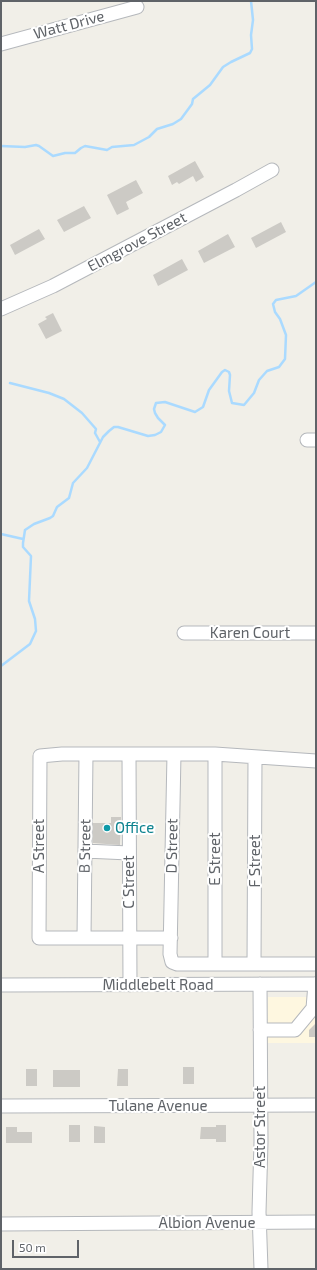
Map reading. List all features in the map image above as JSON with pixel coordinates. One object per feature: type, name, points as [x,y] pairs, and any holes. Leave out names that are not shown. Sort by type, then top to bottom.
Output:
[{"type":"street","name":"Watt Drive","points":[[1,44],[138,8]]},
{"type":"street","name":"Elmgrove Street","points":[[1,309],[53,286],[272,170]]},
{"type":"street","name":"Karen Court","points":[[184,633],[316,633]]},
{"type":"street","points":[[86,754],[215,754],[316,761]]},
{"type":"street","name":"B Street","points":[[84,938],[86,754]]},
{"type":"street","name":"A Street","points":[[86,754],[40,756],[39,938],[171,938]]},
{"type":"street","name":"C Street","points":[[129,754],[130,985]]},
{"type":"street","name":"D Street","points":[[174,754],[170,954],[172,962],[177,964],[215,964]]},
{"type":"street","name":"E Street","points":[[215,754],[215,964]]},
{"type":"street","name":"F Street","points":[[254,964],[255,757]]},
{"type":"street","points":[[85,851],[129,853]]},
{"type":"street","points":[[215,964],[316,964]]},
{"type":"street","name":"Astor Street","points":[[260,984],[261,1269]]},
{"type":"street","points":[[260,1030],[295,1030],[313,1008],[315,984]]},
{"type":"street","name":"Middlebelt Road","points":[[1,985],[315,984]]},
{"type":"street","name":"Tulane Avenue","points":[[1,1106],[316,1105]]},
{"type":"street","name":"Albion Avenue","points":[[1,1224],[316,1222]]},
{"type":"shaded area","points":[[268,997],[316,997],[316,1043],[267,1043]]},
{"type":"building","points":[[195,161],[204,177],[196,182],[193,176],[179,184],[177,182],[172,185],[168,176]]},
{"type":"building","points":[[136,180],[143,193],[126,202],[129,209],[117,215],[107,195]]},
{"type":"building","points":[[84,206],[91,218],[64,232],[57,220]]},
{"type":"building","points":[[281,222],[286,232],[256,248],[251,238]]},
{"type":"building","points":[[39,229],[45,239],[15,255],[10,245]]},
{"type":"building","points":[[228,234],[235,247],[204,263],[198,251]]},
{"type":"building","points":[[182,259],[188,270],[158,286],[153,275]]},
{"type":"building","points":[[53,313],[62,331],[46,339],[38,324],[47,319],[45,317]]},
{"type":"building","name":"Office","points":[[111,817],[121,817],[120,845],[93,843],[93,823],[111,823]]},
{"type":"building","points":[[316,1023],[316,1037],[309,1037],[309,1030]]},
{"type":"building","points":[[183,1067],[194,1067],[194,1084],[183,1084]]},
{"type":"building","points":[[26,1069],[37,1069],[37,1086],[26,1086]]},
{"type":"building","points":[[118,1069],[128,1069],[128,1086],[117,1086]]},
{"type":"building","points":[[53,1070],[80,1070],[80,1087],[53,1087]]},
{"type":"building","points":[[69,1125],[80,1125],[80,1142],[69,1142]]},
{"type":"building","points":[[216,1125],[226,1125],[226,1142],[216,1142],[216,1139],[200,1139],[201,1127],[216,1127]]},
{"type":"building","points":[[94,1126],[105,1127],[105,1143],[94,1143]]},
{"type":"building","points":[[6,1127],[17,1127],[17,1132],[32,1132],[32,1143],[6,1143]]},
{"type":"waterway","points":[[1,146],[25,147],[36,145],[53,156],[65,153],[75,153],[85,146],[107,150],[112,147],[134,145],[149,137],[157,129],[173,124],[181,119],[192,104],[193,99],[210,85],[223,67],[250,53],[252,49],[251,35],[253,20],[251,1]]},
{"type":"waterway","points":[[1,666],[30,644],[36,631],[35,619],[29,601],[31,556],[23,547],[25,530],[34,524],[53,516],[57,507],[69,498],[73,483],[87,468],[103,437],[114,427],[148,436],[161,432],[165,425],[155,413],[154,409],[156,403],[165,402],[195,412],[203,407],[209,390],[225,370],[229,372],[230,375],[229,391],[232,403],[244,405],[254,393],[259,380],[267,371],[279,367],[285,359],[286,335],[280,319],[275,312],[273,304],[276,300],[296,296],[316,282]]},
{"type":"waterway","points":[[10,383],[49,393],[64,399],[82,413],[96,429],[95,433],[100,442]]},
{"type":"waterway","points":[[1,534],[23,539]]},
{"type":"place","name":"Office","points":[[107,828]]}]
